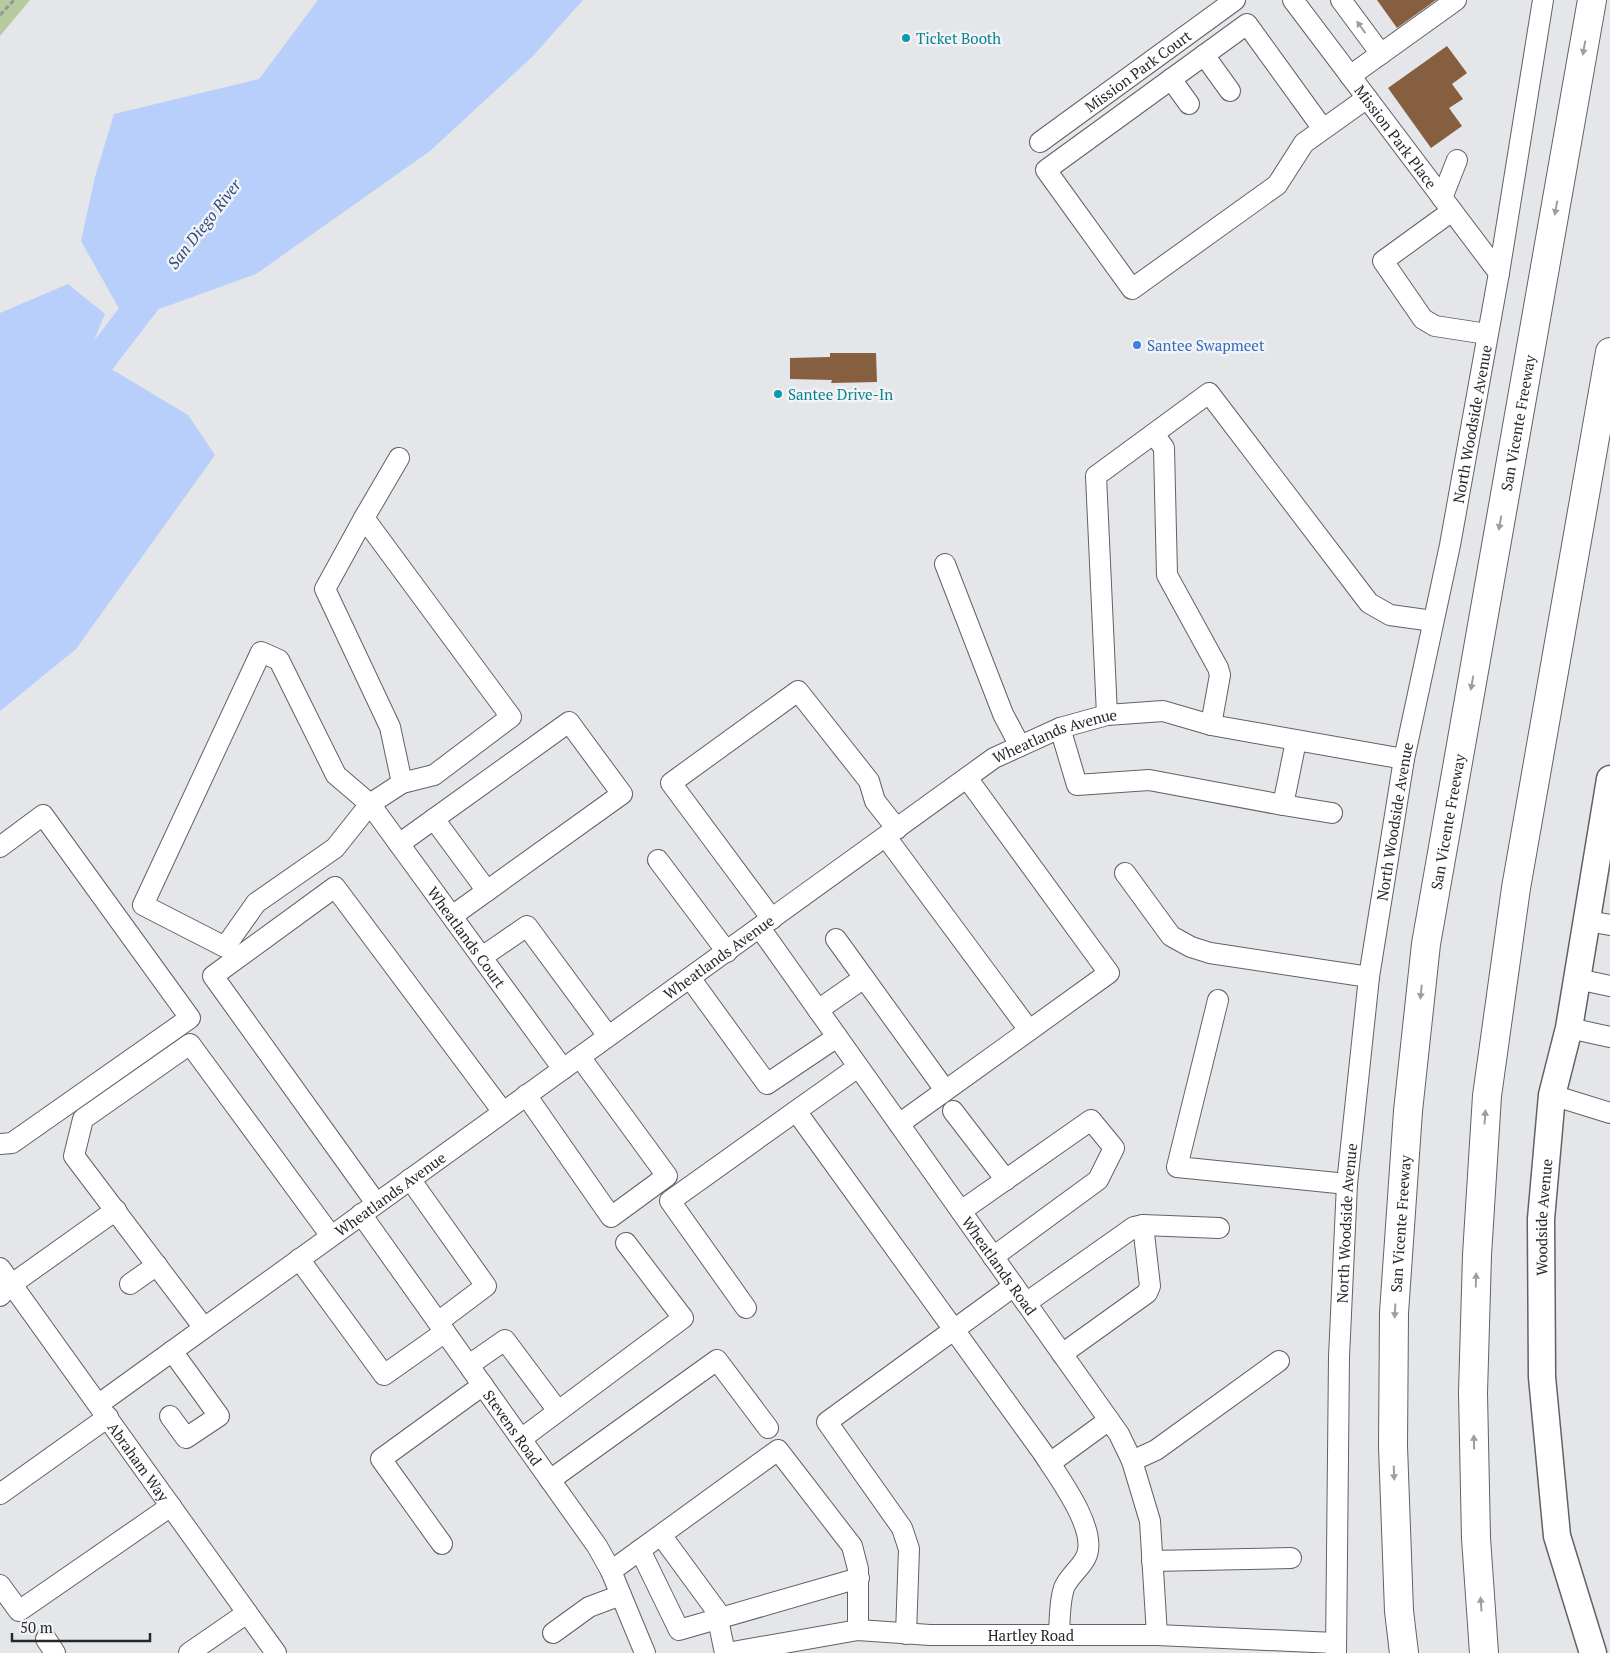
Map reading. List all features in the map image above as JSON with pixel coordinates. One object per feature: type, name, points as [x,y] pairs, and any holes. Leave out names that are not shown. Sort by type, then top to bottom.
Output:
[{"type":"highway","name":"San Vicente Freeway","points":[[1404,1653],[1399,1610],[1393,1446],[1394,1313],[1408,1111],[1426,944],[1592,0]]},
{"type":"highway","points":[[1484,1653],[1476,1538],[1472,1393],[1477,1254],[1487,1096],[1516,888],[1610,352]]},
{"type":"highway","points":[[1397,1653],[1399,1610]]},
{"type":"main road","name":"Woodside Avenue","points":[[1593,1653],[1557,1536],[1542,1377],[1541,1219],[1552,1095],[1569,1028],[1577,979],[1599,923],[1610,779]]},
{"type":"street","name":"Mission Park Court","points":[[1040,142],[1235,0]]},
{"type":"street","name":"Mission Park Place","points":[[1293,0],[1499,273]]},
{"type":"street","points":[[1341,0],[1381,54]]},
{"type":"street","points":[[1350,76],[1456,0]]},
{"type":"street","name":"North Woodside Avenue","points":[[1336,1648],[1339,1357],[1347,1184],[1369,977],[1404,759],[1450,545],[1499,273],[1543,0]]},
{"type":"street","points":[[1323,129],[1247,24],[1046,170],[1132,290],[1277,185],[1304,143],[1366,98]]},
{"type":"street","points":[[1204,55],[1230,91]]},
{"type":"street","points":[[1171,79],[1189,104]]},
{"type":"street","points":[[1457,160],[1447,205],[1383,261],[1423,319],[1435,326],[1488,334]]},
{"type":"street","points":[[1107,716],[1096,476],[1209,393],[1369,603],[1390,615],[1433,621]]},
{"type":"street","points":[[1154,434],[1164,448],[1167,574],[1214,659],[1220,675],[1211,725]]},
{"type":"street","points":[[399,458],[325,589],[390,727],[402,783]]},
{"type":"street","points":[[364,518],[511,717],[434,775],[402,783],[370,804],[335,848],[256,903],[225,947],[143,905],[261,652],[279,660],[336,775],[370,804]]},
{"type":"street","points":[[945,564],[1004,714],[1020,746]]},
{"type":"street","name":"Wheatlands Road","points":[[891,833],[875,801],[869,781],[798,691],[671,783],[766,924],[818,1010],[1119,1434],[1132,1461],[1150,1521],[1152,1561],[1150,1641]]},
{"type":"street","name":"Wheatlands Avenue","points":[[0,1494],[103,1411],[172,1351],[994,758],[1060,728],[1107,716],[1163,712],[1211,725],[1296,742],[1404,759]]},
{"type":"street","points":[[400,844],[569,722],[622,794],[452,916]]},
{"type":"street","points":[[1060,728],[1077,785],[1150,780],[1332,813]]},
{"type":"street","points":[[1283,805],[1296,742]]},
{"type":"street","points":[[899,1124],[1109,973],[967,778]]},
{"type":"street","name":"Wheatlands Court","points":[[370,804],[563,1069]]},
{"type":"street","points":[[0,847],[43,815],[190,1018],[12,1144],[0,1144]]},
{"type":"street","points":[[434,819],[487,891]]},
{"type":"street","points":[[891,833],[1029,1030]]},
{"type":"street","points":[[658,860],[727,952]]},
{"type":"street","points":[[1125,873],[1171,936],[1191,947],[1210,953],[1369,977]]},
{"type":"street","name":"Stevens Road","points":[[503,1112],[336,887],[213,976],[369,1208],[442,1327],[597,1546],[611,1571],[645,1653]]},
{"type":"street","points":[[482,957],[527,926],[608,1036]]},
{"type":"street","points":[[836,939],[945,1090]]},
{"type":"street","points":[[690,978],[767,1084],[836,1036]]},
{"type":"street","points":[[818,1010],[864,978]]},
{"type":"street","points":[[1577,979],[1610,986]]},
{"type":"street","points":[[1218,1000],[1177,1167],[1347,1184]]},
{"type":"street","points":[[1569,1028],[1610,1037]]},
{"type":"street","points":[[204,1328],[74,1156],[84,1119],[190,1044],[330,1236]]},
{"type":"street","points":[[526,1095],[611,1217],[667,1176],[580,1057]]},
{"type":"street","points":[[746,1308],[670,1201],[858,1067]]},
{"type":"street","points":[[1552,1095],[1609,1109]]},
{"type":"street","points":[[796,1111],[1050,1464],[1080,1512],[1087,1536],[1088,1555],[1064,1587],[1059,1634]]},
{"type":"street","points":[[954,1111],[1006,1180]]},
{"type":"street","points":[[961,1212],[1091,1120],[1114,1148],[1098,1180],[993,1257]]},
{"type":"street","points":[[299,1259],[384,1375],[442,1327],[486,1286],[410,1179]]},
{"type":"street","points":[[4,1283],[116,1210]]},
{"type":"street","points":[[1062,1354],[1147,1292],[1150,1286],[1143,1225]]},
{"type":"street","points":[[1026,1303],[1134,1227],[1143,1225],[1219,1228]]},
{"type":"street","points":[[521,1439],[683,1318],[626,1243]]},
{"type":"street","points":[[130,1284],[157,1265]]},
{"type":"street","name":"Abraham Way","points":[[4,1283],[103,1411],[276,1653]]},
{"type":"street","points":[[906,1634],[909,1549],[902,1528],[827,1422],[1014,1286]]},
{"type":"street","points":[[469,1365],[505,1340],[558,1411]]},
{"type":"street","points":[[170,1416],[186,1438],[219,1416],[172,1351]]},
{"type":"street","points":[[550,1480],[717,1360],[768,1428]]},
{"type":"street","points":[[1132,1461],[1156,1450],[1279,1361]]},
{"type":"street","points":[[442,1544],[381,1458],[483,1385]]},
{"type":"street","points":[[1050,1464],[1109,1420]]},
{"type":"street","points":[[611,1571],[778,1450],[852,1546],[858,1578],[858,1630]]},
{"type":"street","points":[[0,1585],[18,1611],[171,1506]]},
{"type":"street","points":[[661,1535],[716,1610],[726,1653]]},
{"type":"street","points":[[640,1550],[679,1630],[858,1578]]},
{"type":"street","points":[[1152,1561],[1291,1558]]},
{"type":"street","points":[[553,1633],[589,1607],[621,1594]]},
{"type":"street","points":[[189,1653],[247,1612]]},
{"type":"street","name":"Hartley Road","points":[[726,1653],[858,1630],[906,1634],[930,1644],[1059,1634],[1150,1641],[1336,1648]]},
{"type":"path","points":[[0,15],[14,0]]},
{"type":"green space","points":[[0,0],[30,0],[0,36]]},
{"type":"water","points":[[318,0],[583,0],[532,57],[430,151],[256,274],[126,321],[81,241],[95,177],[114,114],[259,79]]},
{"type":"water","points":[[68,284],[105,314],[88,355],[188,415],[215,455],[76,649],[0,711],[0,313]]},
{"type":"building","points":[[1377,0],[1436,0],[1397,28]]},
{"type":"building","points":[[1447,46],[1467,73],[1452,84],[1463,99],[1449,108],[1462,126],[1431,148],[1388,88]]},
{"type":"building","points":[[830,353],[876,353],[877,382],[831,383],[832,380],[790,379],[790,358],[830,357]]},
{"type":"waterway","name":"San Diego River","points":[[71,397],[157,285]]},
{"type":"place","name":"Ticket Booth","points":[[906,38]]},
{"type":"place","name":"Santee Swapmeet","points":[[1137,345]]},
{"type":"place","name":"Santee Drive-In","points":[[778,394]]}]
